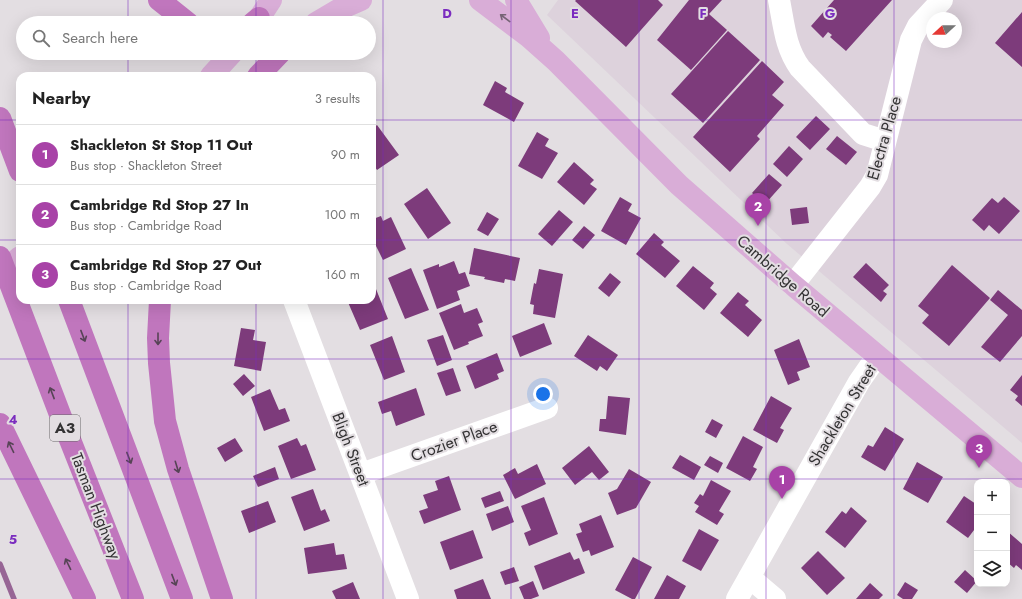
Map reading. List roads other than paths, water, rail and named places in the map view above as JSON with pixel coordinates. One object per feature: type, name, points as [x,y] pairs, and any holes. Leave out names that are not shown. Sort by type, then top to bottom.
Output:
[{"type":"highway","points":[[159,0],[179,16]]},
{"type":"highway","points":[[262,72],[273,60]]},
{"type":"highway","points":[[0,118],[16,160]]},
{"type":"highway","name":"Tasman Highway","points":[[0,257],[16,299]]},
{"type":"highway","name":"Tasman Highway","points":[[18,304],[133,599]]},
{"type":"highway","points":[[71,304],[182,599]]},
{"type":"highway","points":[[160,304],[158,338],[159,363],[165,421],[171,446],[188,500],[222,599]]},
{"type":"highway","points":[[0,424],[85,599]]},
{"type":"main road","points":[[260,16],[271,0]]},
{"type":"main road","points":[[328,16],[361,0]]},
{"type":"main road","name":"Cambridge Road","points":[[480,0],[524,33],[556,62],[679,185],[793,285],[1022,478]]},
{"type":"main road","name":"Cambridge Road","points":[[517,1],[539,38],[556,62]]},
{"type":"main road","points":[[215,72],[226,60]]},
{"type":"main road","points":[[254,72],[270,60]]},
{"type":"main road","points":[[0,274],[16,260]]},
{"type":"street","points":[[779,0],[788,45],[792,57],[800,68],[863,134],[885,141]]},
{"type":"street","name":"Electra Place","points":[[793,285],[870,187],[877,175],[911,40],[918,26],[942,0]]},
{"type":"street","name":"Bligh Street","points":[[296,304],[408,599]]},
{"type":"street","name":"Shackleton Street","points":[[737,599],[859,382],[877,356]]},
{"type":"street","name":"Crozier Place","points":[[361,474],[547,408]]},
{"type":"street","points":[[749,577],[775,599]]},
{"type":"waterway","points":[[0,564],[14,599]]},
{"type":"place","name":"Cambridge Rd Stop 27 In","points":[[758,226]]},
{"type":"place","name":"Cambridge Rd Stop 27 Out","points":[[979,468]]},
{"type":"place","name":"Shackleton St Stop 11 Out","points":[[782,499]]}]
